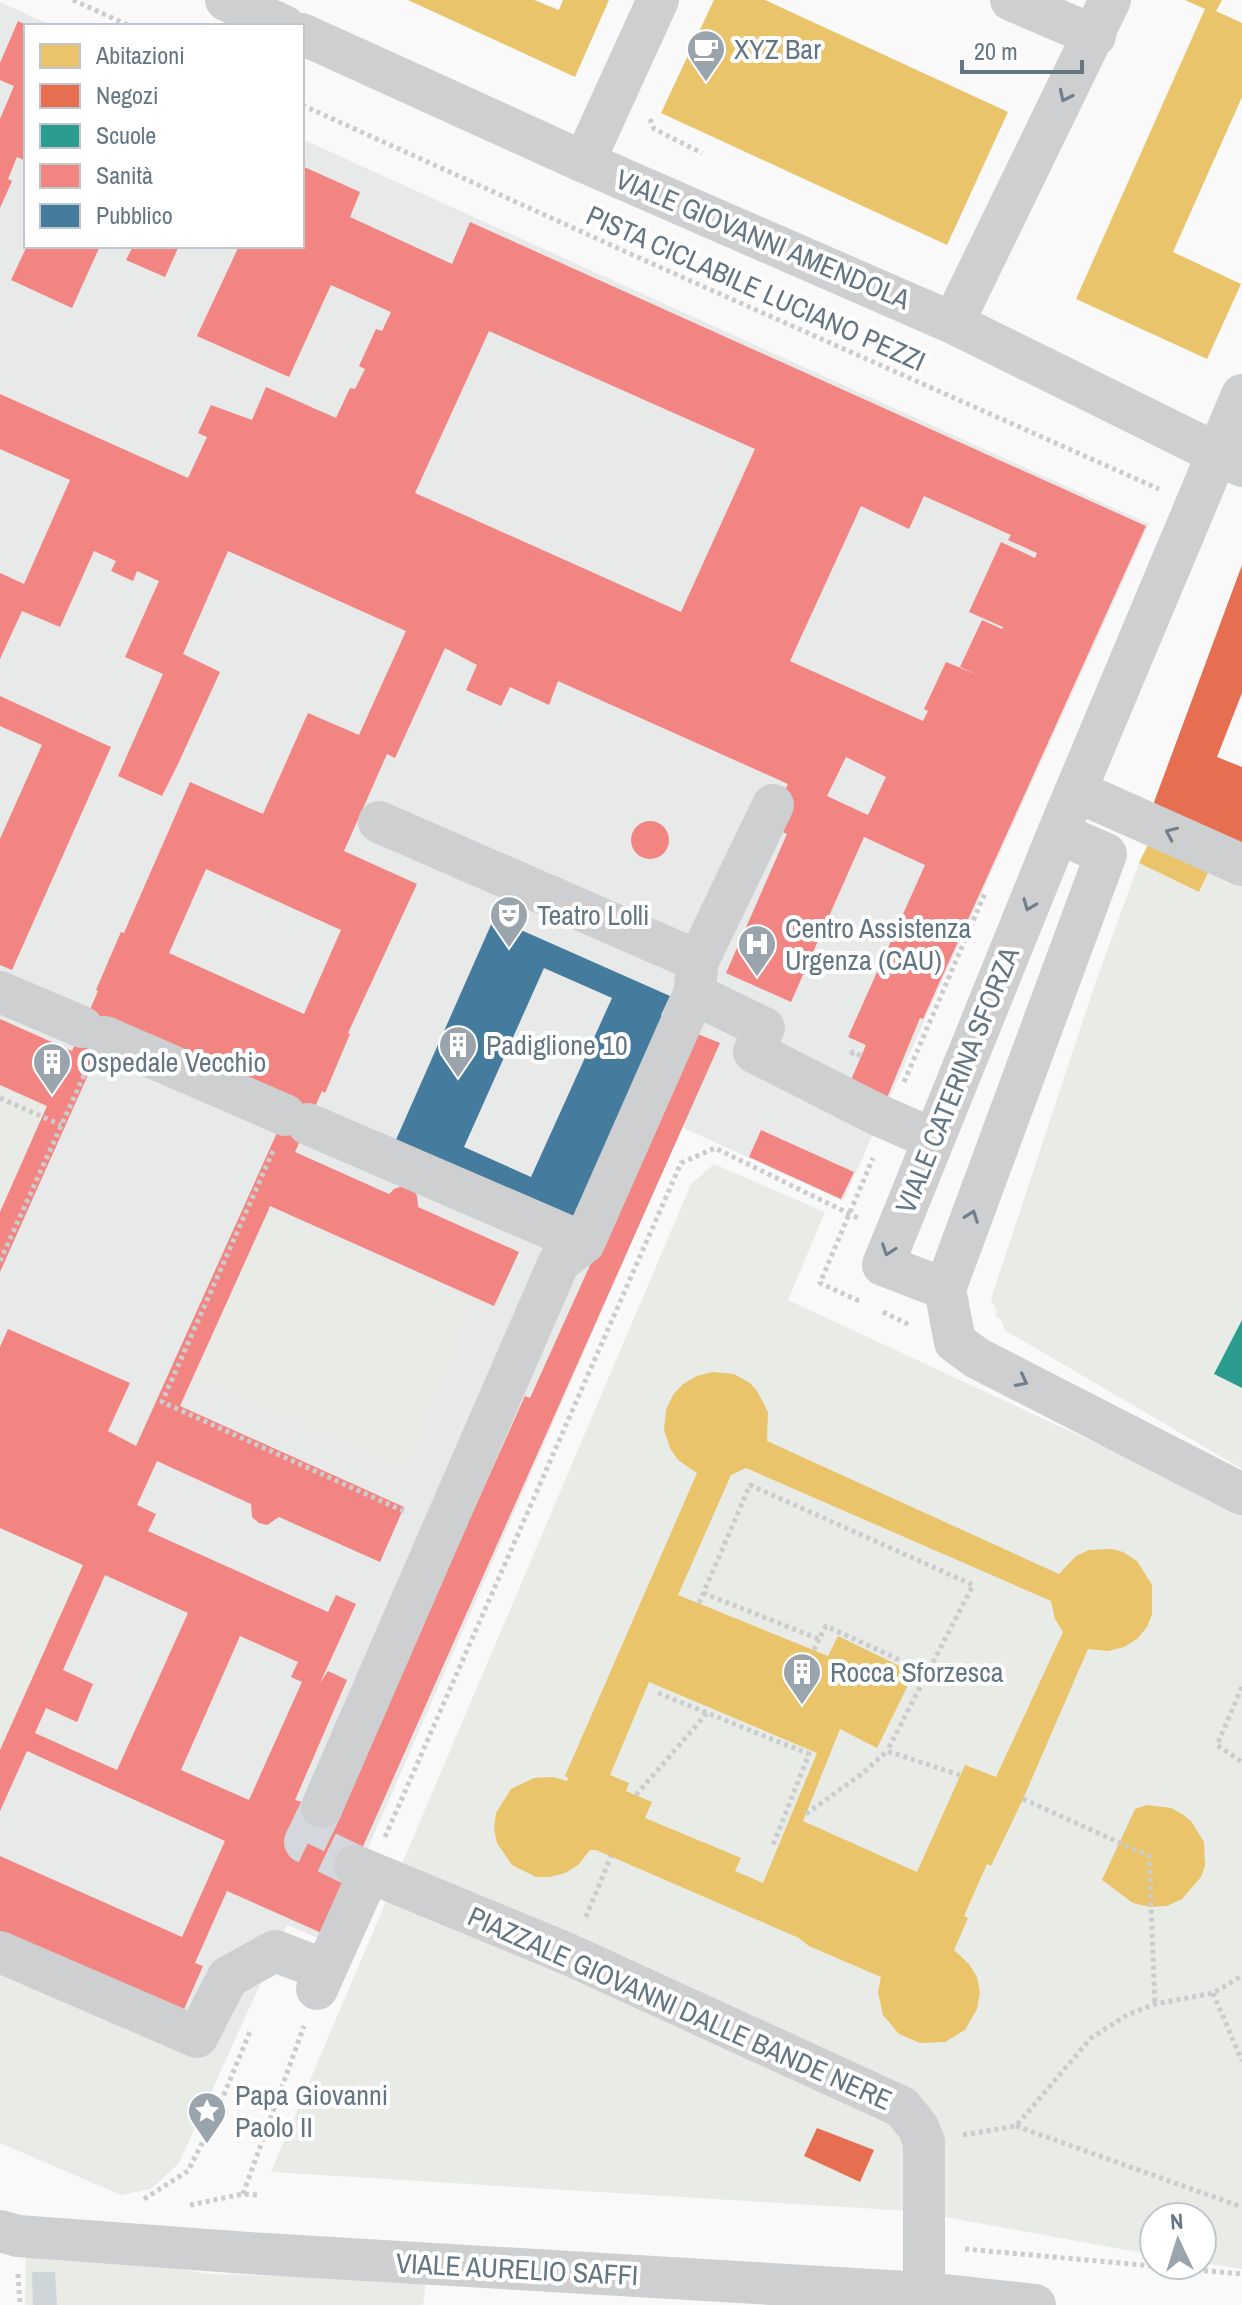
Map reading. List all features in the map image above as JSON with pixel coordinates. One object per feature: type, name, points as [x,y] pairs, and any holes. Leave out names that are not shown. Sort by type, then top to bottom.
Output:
[{"type":"street","points":[[226,0],[280,24]]},
{"type":"street","points":[[584,162],[658,0]]},
{"type":"street","points":[[953,323],[1102,18],[1011,0]]},
{"type":"street","name":"VIALE GIOVANNI AMENDOLA","points":[[304,35],[584,162],[953,323],[1230,461]]},
{"type":"street","name":"VIALE CATERINA SFORZA","points":[[1058,833],[1106,854],[945,1289],[883,1265],[1058,833],[1197,502],[1230,461],[1242,395]]},
{"type":"street","points":[[1076,791],[1242,865]]},
{"type":"street","points":[[322,1807],[559,1262],[584,1243],[773,805]]},
{"type":"street","points":[[379,822],[696,978],[764,1028],[754,1052],[878,1115],[933,1139]]},
{"type":"street","points":[[0,992],[92,1042],[290,1128],[584,1243]]},
{"type":"street","points":[[945,1289],[955,1342],[977,1358],[1242,1494]]},
{"type":"street","points":[[0,1952],[197,2037],[228,1977],[275,1951],[321,1980],[362,1870]]},
{"type":"street","name":"PIAZZALE GIOVANNI DALLE BANDE NERE","points":[[362,1870],[570,1955],[902,2107],[918,2127],[924,2142]]},
{"type":"street","points":[[924,2142],[924,2293]]},
{"type":"street","name":"VIALE AURELIO SAFFI","points":[[9,2248],[18,2236],[248,2253],[924,2293],[1035,2305]]},
{"type":"path","points":[[73,0],[126,24]]},
{"type":"path","name":"PISTA CICLABILE LUCIANO PEZZI","points":[[304,106],[704,287],[1165,491],[1197,502]]},
{"type":"path","points":[[646,108],[654,129],[702,153]]},
{"type":"path","points":[[0,1261],[61,1125],[92,1042]]},
{"type":"path","points":[[0,1098],[61,1125]]},
{"type":"path","points":[[290,1128],[162,1402],[402,1510]]},
{"type":"path","points":[[362,1870],[681,1163],[715,1148],[893,1236]]},
{"type":"path","points":[[699,1603],[750,1485],[973,1585],[887,1751],[863,1773],[806,1814]]},
{"type":"path","points":[[703,1593],[819,1639]]},
{"type":"path","points":[[814,1650],[826,1626],[928,1673]]},
{"type":"path","points":[[1242,1687],[1217,1745],[1242,1762]]},
{"type":"path","points":[[658,1693],[763,1732],[809,1754],[773,1845]]},
{"type":"path","points":[[636,1795],[708,1712]]},
{"type":"path","points":[[887,1751],[960,1775]]},
{"type":"path","points":[[1023,1799],[1149,1856],[1155,2004]]},
{"type":"path","points":[[570,1955],[611,1856]]},
{"type":"path","points":[[1016,2126],[1091,2038],[1127,2015],[1155,2004],[1213,1993],[1242,1976]]},
{"type":"path","points":[[258,2195],[243,2194],[321,1980]]},
{"type":"path","points":[[1213,1993],[1242,2061]]},
{"type":"path","points":[[144,2199],[188,2171],[213,2121],[252,2027]]},
{"type":"path","points":[[924,2142],[1016,2126],[1242,2207]]},
{"type":"path","points":[[924,2244],[1242,2274]]},
{"type":"path","points":[[9,2248],[20,2305]]},
{"type":"shaded area","points":[[0,2],[49,24],[24,24],[24,248],[304,248],[304,140],[1149,524],[843,1201],[682,1127],[327,1942],[287,1925],[179,2163],[151,2189],[121,2195],[0,2143]]},
{"type":"shaded area","points":[[1215,858],[1242,871],[1242,1320],[1215,1374],[1242,1388],[1242,1469],[1006,1331],[995,1316],[997,1311],[991,1299],[1093,990],[1139,863],[1199,892]]},
{"type":"shaded area","points":[[0,1087],[47,1106],[0,1211]]},
{"type":"shaded area","points":[[714,1164],[825,1212],[788,1300],[1242,1511],[1242,2269],[1218,2265],[1218,2201],[1138,2201],[1138,2252],[911,2211],[271,2172],[691,1184]]},
{"type":"shaded area","points":[[268,1211],[472,1300],[406,1468],[194,1377]]},
{"type":"shaded area","points":[[0,1528],[83,1565],[0,1750]]},
{"type":"shaded area","points":[[0,1955],[226,2054],[178,2162],[150,2187],[123,2193],[0,2139]]},
{"type":"shaded area","points":[[26,2243],[210,2274],[426,2280],[423,2305],[25,2305]]},
{"type":"shaded area","points":[[32,2272],[55,2272],[57,2305],[33,2305]]},
{"type":"building: Abitazioni","points":[[408,0],[534,0],[559,10],[563,0],[609,0],[575,77]]},
{"type":"building: Abitazioni","points":[[714,0],[765,0],[1008,112],[947,245],[661,113]]},
{"type":"building: Abitazioni","points":[[1185,0],[1222,0],[1216,11],[1242,23],[1242,97],[1173,252],[1241,284],[1207,359],[1076,299],[1205,9]]},
{"type":"building: Abitazioni","points":[[1155,830],[1215,858],[1199,892],[1139,863]]},
{"type":"building: Abitazioni","name":"Rocca Sforzesca","points":[[713,1372],[734,1374],[750,1383],[768,1412],[767,1441],[1059,1574],[1076,1556],[1089,1550],[1112,1549],[1137,1561],[1152,1585],[1152,1614],[1147,1627],[1137,1639],[1124,1647],[1108,1651],[1088,1649],[1023,1799],[991,1866],[987,1864],[964,1916],[968,1918],[954,1950],[977,1977],[980,1992],[977,2009],[965,2030],[945,2042],[920,2043],[899,2034],[883,2015],[878,1992],[881,1977],[809,1946],[799,1938],[596,1850],[590,1850],[578,1865],[565,1873],[536,1877],[512,1865],[497,1843],[494,1829],[496,1813],[511,1789],[534,1778],[553,1777],[567,1781],[565,1776],[697,1473],[678,1460],[664,1430],[666,1410],[673,1395],[683,1384]],"holes":[[[746,1468],[1051,1601],[1055,1619],[1063,1632],[996,1777],[965,1765],[917,1872],[803,1821],[840,1729],[877,1748],[914,1673],[838,1636],[828,1656],[678,1595],[731,1475]],[[649,1682],[817,1753],[763,1883],[735,1871],[741,1858],[645,1818],[652,1802],[626,1791],[629,1783],[610,1775]]]},
{"type":"building: Abitazioni","points":[[1147,1805],[1171,1808],[1182,1814],[1191,1821],[1204,1842],[1205,1866],[1201,1877],[1182,1899],[1167,1906],[1150,1907],[1133,1903],[1102,1880],[1135,1809]]},
{"type":"building: Negozi","points":[[1242,565],[1242,693],[1217,757],[1242,767],[1242,854],[1150,813]]},
{"type":"building: Negozi","points":[[817,2128],[874,2150],[860,2182],[804,2156]]},
{"type":"building: Scuole","points":[[1242,1320],[1242,1388],[1214,1374]]},
{"type":"building: Sanità","points":[[18,21],[24,24],[24,160],[17,157],[8,179],[12,181],[0,208],[0,119],[14,86],[0,80],[0,63]]},
{"type":"building: Sanità","name":"Ospedale Vecchio","points":[[304,167],[360,192],[350,217],[452,264],[470,222],[1146,526],[923,1019],[920,1018],[884,1105],[848,1087],[866,1045],[848,1037],[925,865],[864,837],[791,1002],[726,973],[787,834],[774,828],[780,800],[788,784],[558,681],[549,705],[510,687],[501,706],[466,690],[477,665],[445,648],[395,758],[387,754],[344,851],[417,884],[348,1033],[325,1093],[322,1091],[295,1152],[389,1194],[403,1186],[413,1189],[418,1207],[519,1252],[494,1306],[270,1206],[180,1406],[404,1507],[380,1562],[279,1517],[267,1525],[259,1523],[252,1517],[251,1504],[157,1461],[137,1505],[156,1514],[148,1531],[328,1612],[336,1595],[356,1604],[320,1683],[328,1671],[347,1680],[295,1800],[338,1813],[525,1396],[530,1398],[695,1033],[720,1043],[324,1934],[227,1891],[195,1963],[203,1966],[178,2023],[0,1944],[0,1856],[182,1937],[225,1841],[27,1751],[0,1811],[0,1750],[83,1565],[0,1528],[0,1347],[8,1329],[130,1383],[108,1431],[136,1446],[285,1115],[113,1019],[0,1272],[0,1212],[47,1106],[0,1085],[0,1019],[72,1051],[121,932],[124,933],[190,782],[263,814],[308,713],[359,735],[406,631],[228,551],[183,654],[220,672],[162,796],[118,776],[163,674],[125,657],[159,581],[137,571],[133,581],[111,571],[116,561],[94,551],[60,627],[22,611],[0,659],[0,573],[24,584],[70,480],[0,449],[0,394],[188,478],[207,437],[198,433],[211,405],[252,420],[266,387],[336,418],[350,388],[355,389],[365,369],[359,366],[376,329],[382,331],[391,312],[331,285],[289,377],[197,336],[238,248],[304,248]],"holes":[[[489,331],[755,449],[681,612],[415,493]],[[924,496],[1011,535],[1008,540],[1037,553],[1035,558],[1001,542],[969,612],[1003,627],[982,620],[960,667],[980,676],[946,662],[924,709],[928,711],[923,721],[790,661],[861,506],[909,529]],[[846,757],[886,777],[868,815],[827,796]],[[206,869],[341,930],[304,1014],[169,953]],[[105,1575],[188,1613],[117,1770],[35,1733],[46,1708],[77,1722],[93,1684],[63,1670]],[[240,1636],[298,1662],[291,1677],[302,1682],[249,1800],[181,1770]]]},
{"type":"building: Sanità","points":[[26,248],[99,248],[72,308],[11,280]]},
{"type":"building: Sanità","points":[[132,248],[178,248],[165,277],[126,260]]},
{"type":"building: Sanità","points":[[0,696],[111,747],[12,970],[0,965],[0,839],[42,745],[0,726]]},
{"type":"building: Sanità","points":[[650,821],[664,826],[669,840],[664,854],[650,859],[636,854],[631,840],[636,826]]},
{"type":"building: Sanità","points":[[761,1130],[854,1172],[841,1199],[749,1157]]},
{"type":"building: Pubblico","name":"Padiglione 10","points":[[494,918],[670,996],[572,1221],[395,1142]],"holes":[[[544,968],[612,998],[531,1177],[464,1147]]]},
{"type":"tunnel","points":[[322,1807],[305,1842],[355,1866]]},
{"type":"place","name":"XYZ Bar","points":[[706,83]]},
{"type":"place","name":"Teatro Lolli","points":[[509,949]]},
{"type":"place","name":"Centro Assistenza Urgenza (CAU)","points":[[757,978]]},
{"type":"place","name":"Padiglione 10","points":[[458,1079]]},
{"type":"place","name":"Ospedale Vecchio","points":[[52,1096]]},
{"type":"place","name":"Rocca Sforzesca","points":[[802,1706]]},
{"type":"place","name":"Papa Giovanni Paolo II","points":[[207,2145]]}]
